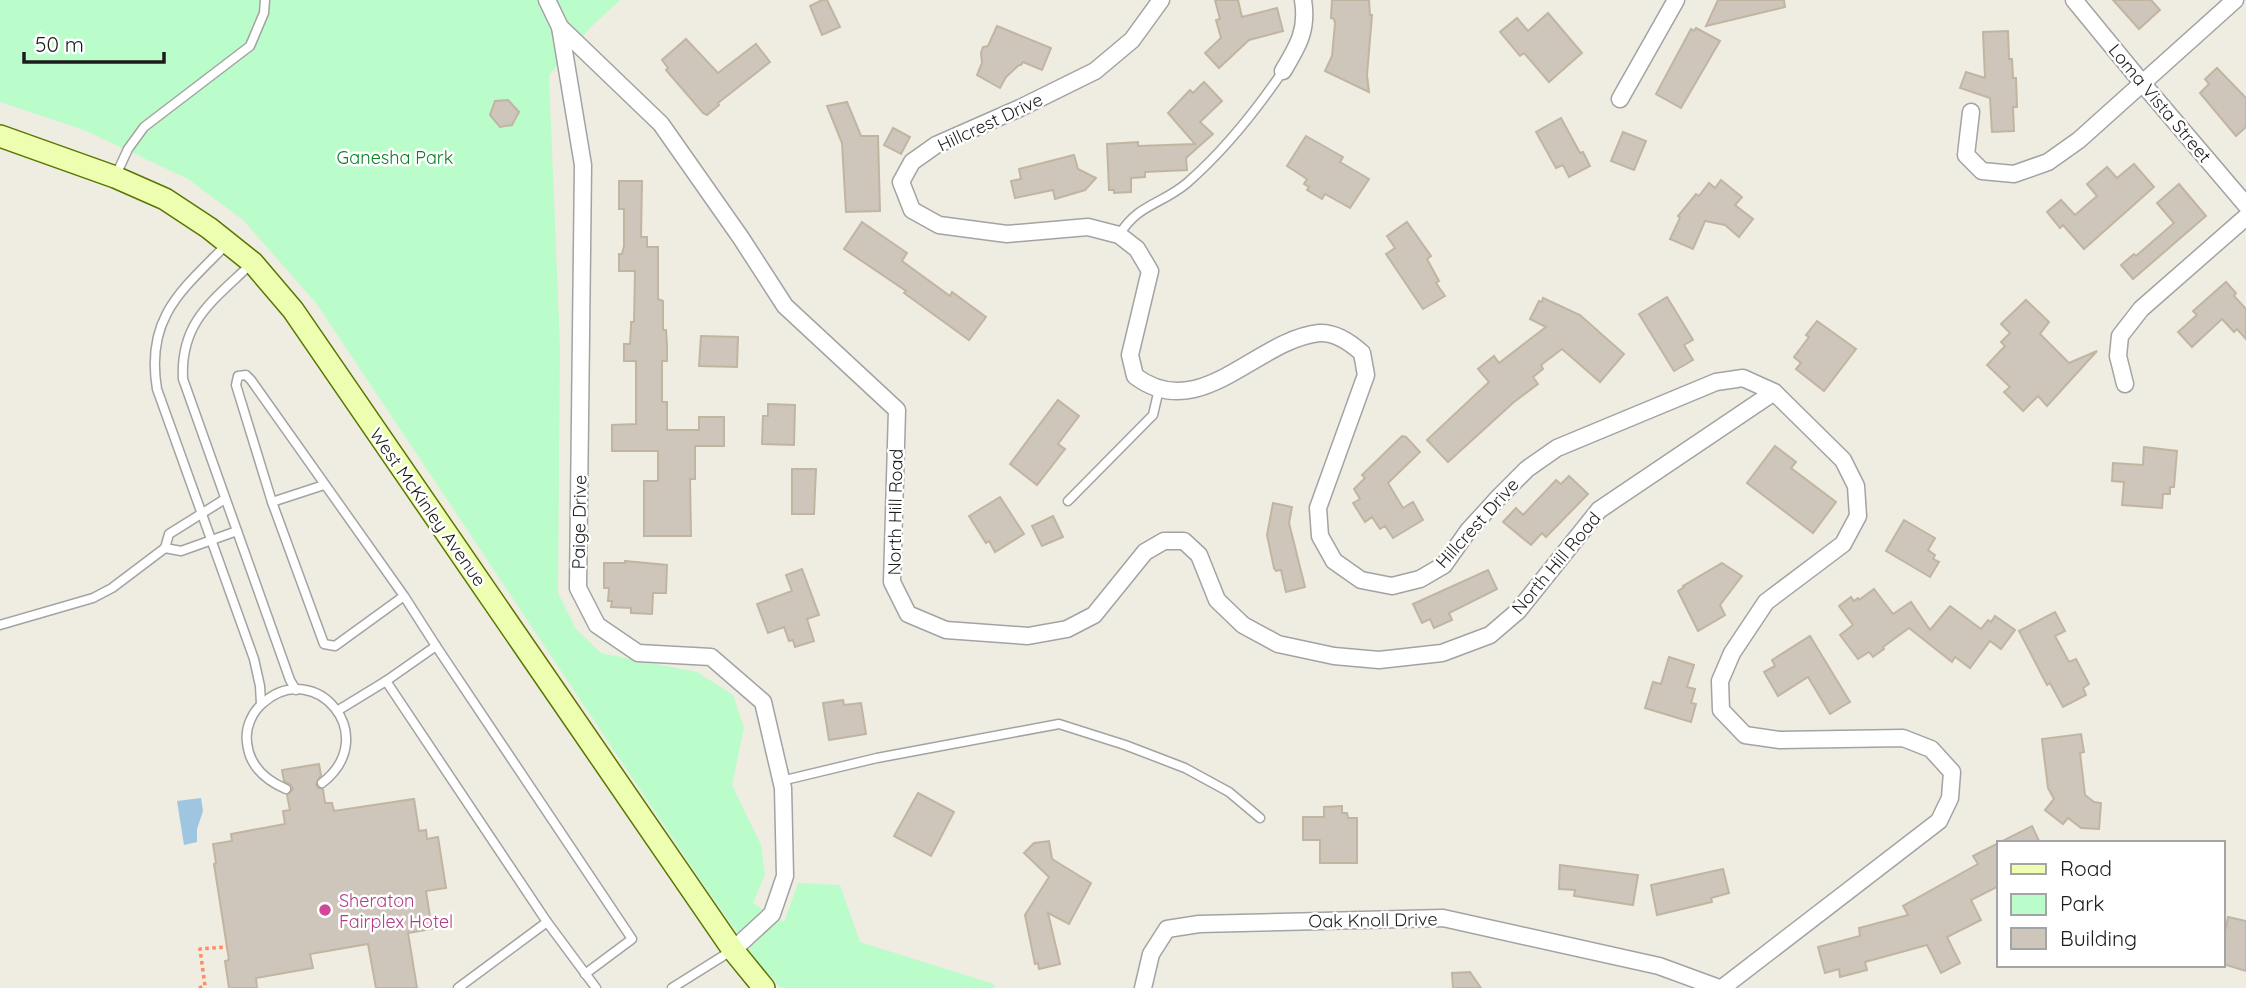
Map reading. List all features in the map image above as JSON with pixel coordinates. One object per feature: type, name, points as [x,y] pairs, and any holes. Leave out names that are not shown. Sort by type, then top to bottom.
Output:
[{"type":"main road","name":"West McKinley Avenue","points":[[0,136],[116,177],[165,199],[253,262],[293,310],[733,950],[764,988]]},
{"type":"street","name":"Paige Drive","points":[[547,0],[560,27],[583,165],[578,588],[597,625],[638,653],[711,657],[763,702],[781,781],[785,876],[772,914],[733,950]]},
{"type":"street","name":"Hillcrest Drive","points":[[1119,235],[1088,227],[1007,234],[939,225],[912,210],[901,181],[912,162],[936,145],[1095,71],[1132,40],[1161,0]]},
{"type":"street","points":[[1283,71],[1299,45],[1306,19],[1303,0]]},
{"type":"street","points":[[1620,99],[1676,0]]},
{"type":"street","name":"Loma Vista Street","points":[[2074,0],[2246,205]]},
{"type":"street","points":[[1971,112],[1966,155],[1982,171],[2014,174],[2048,162],[2143,84],[2235,0]]},
{"type":"street","name":"North Hill Road","points":[[560,27],[661,124],[785,306],[897,410],[892,582],[908,614],[946,630],[1028,636],[1067,629],[1094,615],[1145,552],[1164,541],[1184,541],[1199,555],[1217,600],[1243,625],[1278,644],[1334,656],[1379,660],[1442,653],[1490,635],[1518,611],[1599,510],[1774,392]]},
{"type":"street","points":[[2125,384],[2118,356],[2120,335],[2141,309],[2246,217]]},
{"type":"street","points":[[1119,235],[1138,249],[1150,271],[1130,355],[1135,376],[1150,387],[1159,389]]},
{"type":"street","name":"Hillcrest Drive","points":[[1159,389],[1175,392],[1211,384],[1289,342],[1321,333],[1347,340],[1362,353],[1366,375],[1318,508],[1320,537],[1334,561],[1361,580],[1392,586],[1420,579],[1444,565],[1468,531],[1499,497],[1527,469],[1557,448],[1716,382],[1743,378],[1774,392],[1843,460],[1856,486],[1858,516],[1843,544],[1766,602],[1732,653],[1720,681],[1721,710],[1745,735],[1780,740],[1903,738],[1930,749],[1952,772],[1950,798],[1939,821],[1720,988]]},
{"type":"street","name":"Oak Knoll Drive","points":[[1143,988],[1151,954],[1167,929],[1199,924],[1443,918],[1659,966],[1720,988]]},
{"type":"lane","points":[[116,177],[128,149],[144,127],[250,46],[264,13],[265,0]]},
{"type":"lane","points":[[1119,235],[1128,220],[1141,209],[1185,185],[1210,160],[1248,121],[1283,71]]},
{"type":"lane","points":[[228,243],[185,288],[163,320],[154,348],[154,368],[157,388],[254,659],[261,704]]},
{"type":"lane","points":[[253,262],[205,309],[194,324],[185,344],[182,362],[186,391],[290,680],[296,690]]},
{"type":"lane","points":[[404,596],[335,646],[324,644],[272,502],[236,385],[238,376],[246,376],[251,380],[404,596],[632,939],[585,974]]},
{"type":"lane","points":[[1068,502],[1153,415],[1159,389]]},
{"type":"lane","points":[[272,502],[324,485]]},
{"type":"lane","points":[[0,625],[93,598],[165,548],[170,534],[225,499]]},
{"type":"lane","points":[[165,548],[181,551],[237,531]]},
{"type":"lane","points":[[337,711],[436,646]]},
{"type":"lane","points":[[386,681],[547,922],[596,988]]},
{"type":"lane","points":[[286,789],[270,782],[257,771],[249,756],[246,740],[249,723],[261,704],[285,690],[317,694],[331,703],[346,731],[346,747],[341,762],[332,776],[322,783]]},
{"type":"lane","points":[[781,781],[877,758],[1059,724],[1185,768],[1229,792],[1260,818]]},
{"type":"lane","points":[[457,988],[547,922]]},
{"type":"lane","points":[[672,988],[733,950]]},
{"type":"path","points":[[198,988],[205,986],[200,949],[227,947]]},
{"type":"green space","name":"Ganesha Park","points":[[0,0],[620,0],[590,28],[549,75],[560,346],[558,593],[576,629],[601,653],[697,672],[733,695],[744,728],[732,785],[761,845],[765,875],[753,903],[784,922],[798,883],[840,885],[860,942],[994,984],[995,988],[781,988],[755,958],[705,887],[316,303],[243,220],[188,179],[84,130],[0,102]]},
{"type":"water","points":[[201,798],[203,811],[197,829],[197,842],[184,845],[177,801]]},
{"type":"building","points":[[827,0],[840,27],[822,35],[810,6]]},
{"type":"building","points":[[1215,0],[1238,0],[1242,17],[1277,8],[1283,31],[1249,40],[1219,68],[1205,53],[1221,38],[1216,20],[1220,19]]},
{"type":"building","points":[[1332,0],[1369,0],[1372,15],[1367,75],[1369,92],[1325,71],[1332,56],[1335,23],[1331,18]]},
{"type":"building","points":[[1718,0],[1784,0],[1785,7],[1706,26]]},
{"type":"building","points":[[2113,0],[2151,0],[2160,10],[2139,29]]},
{"type":"building","points":[[1548,13],[1582,53],[1549,82],[1524,53],[1520,56],[1500,32],[1517,18],[1528,31]]},
{"type":"building","points":[[997,26],[1051,48],[1042,70],[1023,62],[1006,77],[1000,88],[977,75],[982,63],[983,47],[988,46]]},
{"type":"building","points":[[1696,28],[1720,41],[1681,108],[1656,94],[1691,29],[1694,31]]},
{"type":"building","points":[[2008,31],[2009,59],[2012,59],[2013,78],[2016,78],[2014,131],[1992,132],[1990,98],[1960,88],[1966,72],[1985,78],[1983,32]]},
{"type":"building","points":[[686,39],[718,73],[756,44],[770,62],[718,103],[707,115],[666,70],[668,68],[662,60]]},
{"type":"building","points":[[2217,68],[2246,98],[2246,127],[2236,136],[2200,93],[2209,84],[2205,79]]},
{"type":"building","points":[[1204,82],[1222,101],[1200,122],[1213,134],[1186,158],[1187,170],[1145,172],[1145,177],[1131,178],[1131,192],[1114,193],[1114,190],[1109,190],[1107,144],[1195,144],[1168,113],[1190,90],[1193,93]]},
{"type":"building","points":[[508,100],[519,112],[512,125],[500,127],[490,115],[495,101]]},
{"type":"building","points":[[847,102],[861,136],[878,136],[880,211],[846,212],[842,143],[827,106]]},
{"type":"building","points":[[1561,118],[1590,166],[1569,177],[1563,165],[1556,168],[1536,132]]},
{"type":"building","points":[[893,128],[910,137],[901,154],[884,145]]},
{"type":"building","points":[[1623,132],[1646,141],[1634,170],[1611,161]]},
{"type":"building","points":[[1306,136],[1343,157],[1340,162],[1369,179],[1350,208],[1325,194],[1322,199],[1307,190],[1309,187],[1304,184],[1307,179],[1287,166]]},
{"type":"building","points":[[1074,155],[1078,169],[1096,178],[1085,190],[1055,199],[1053,190],[1015,198],[1011,181],[1021,179],[1019,169]]},
{"type":"building","points":[[2134,164],[2154,187],[2084,249],[2063,225],[2060,228],[2047,212],[2061,200],[2075,215],[2097,196],[2087,184],[2107,167],[2117,178]]},
{"type":"building","points":[[1721,180],[1742,197],[1735,205],[1753,219],[1739,237],[1725,225],[1705,221],[1693,249],[1670,239],[1680,218],[1678,216],[1696,194],[1699,196],[1709,183],[1715,188]]},
{"type":"building","points":[[619,181],[642,181],[641,237],[647,237],[647,247],[658,247],[658,299],[663,301],[663,330],[666,330],[667,345],[667,361],[662,361],[662,402],[667,402],[667,430],[699,430],[699,417],[724,417],[724,446],[695,446],[695,479],[690,479],[691,536],[644,536],[644,481],[658,481],[658,451],[612,451],[612,425],[636,424],[636,361],[624,361],[624,344],[630,344],[631,322],[634,322],[635,271],[619,271],[619,254],[622,254],[624,246],[624,209],[619,209]]},
{"type":"building","points":[[2179,184],[2206,216],[2133,279],[2121,265],[2134,254],[2136,256],[2174,223],[2157,203]]},
{"type":"building","points":[[862,222],[907,253],[902,261],[950,296],[952,292],[986,317],[969,340],[904,293],[906,291],[844,249]]},
{"type":"building","points":[[1407,222],[1431,256],[1427,259],[1439,281],[1436,283],[1445,296],[1423,309],[1386,254],[1395,248],[1387,236]]},
{"type":"building","points":[[2226,282],[2246,309],[2246,339],[2237,329],[2234,332],[2222,319],[2192,347],[2178,332],[2197,315],[2193,311]]},
{"type":"building","points":[[1667,297],[1693,340],[1684,345],[1693,360],[1674,371],[1639,314]]},
{"type":"building","points":[[1543,298],[1580,315],[1624,354],[1600,382],[1562,349],[1541,365],[1543,369],[1533,377],[1538,384],[1514,402],[1448,462],[1427,440],[1489,382],[1478,369],[1494,356],[1499,363],[1546,327],[1530,319]]},
{"type":"building","points":[[2026,300],[2049,322],[2040,334],[2069,363],[2097,351],[2047,406],[2038,396],[2023,411],[2004,392],[2010,387],[1987,365],[2005,346],[2001,342],[2010,333],[2001,324]]},
{"type":"building","points":[[1817,321],[1856,349],[1824,391],[1796,369],[1801,363],[1794,357]]},
{"type":"building","points":[[701,336],[738,337],[737,367],[699,366]]},
{"type":"building","points":[[1058,400],[1079,416],[1058,444],[1065,449],[1037,485],[1010,464]]},
{"type":"building","points":[[768,404],[795,405],[794,445],[762,444],[763,416],[768,416]]},
{"type":"building","points":[[1402,436],[1420,452],[1388,483],[1403,508],[1413,502],[1423,520],[1393,538],[1385,526],[1380,529],[1372,517],[1365,522],[1353,503],[1360,499],[1354,489],[1365,478],[1362,475]]},
{"type":"building","points":[[1775,446],[1796,462],[1791,468],[1836,502],[1813,533],[1747,483]]},
{"type":"building","points":[[2144,447],[2177,451],[2174,487],[2170,487],[2170,494],[2163,494],[2162,508],[2122,505],[2124,482],[2112,481],[2113,463],[2143,465]]},
{"type":"building","points":[[792,469],[816,469],[814,514],[792,514]]},
{"type":"building","points":[[1569,476],[1588,494],[1546,537],[1542,533],[1531,545],[1503,522],[1516,508],[1523,515],[1556,480],[1561,484]]},
{"type":"building","points":[[1000,497],[1024,534],[995,552],[969,516]]},
{"type":"building","points":[[1273,503],[1292,507],[1289,523],[1305,587],[1286,592],[1281,570],[1276,571],[1274,568],[1267,535]]},
{"type":"building","points":[[1053,516],[1063,537],[1042,546],[1032,526]]},
{"type":"building","points":[[1904,520],[1935,538],[1928,550],[1935,555],[1933,559],[1939,562],[1930,577],[1886,551]]},
{"type":"building","points":[[625,561],[667,565],[666,593],[653,593],[652,614],[631,613],[631,608],[611,607],[612,601],[608,601],[609,588],[604,588],[604,563]]},
{"type":"building","points":[[1722,563],[1742,576],[1720,605],[1725,615],[1698,631],[1678,591]]},
{"type":"building","points":[[802,569],[819,615],[807,619],[814,641],[795,647],[793,640],[789,641],[784,627],[768,633],[757,604],[792,591],[786,575]]},
{"type":"building","points":[[1488,570],[1497,589],[1449,613],[1452,620],[1434,628],[1430,619],[1422,623],[1413,604]]},
{"type":"building","points":[[1874,589],[1893,614],[1911,602],[1930,630],[1950,606],[1981,629],[1995,616],[2015,630],[2001,649],[1990,641],[1970,668],[1955,657],[1952,662],[1909,628],[1873,657],[1869,652],[1858,659],[1840,635],[1853,625],[1839,606],[1851,597],[1854,601],[1858,598],[1859,600]]},
{"type":"building","points":[[2055,612],[2065,631],[2055,636],[2069,662],[2076,659],[2089,684],[2083,688],[2086,695],[2063,707],[2050,683],[2047,685],[2019,631]]},
{"type":"building","points":[[1810,636],[1850,702],[1830,714],[1808,677],[1778,696],[1764,672],[1775,666],[1772,660]]},
{"type":"building","points":[[1669,657],[1694,665],[1687,687],[1695,689],[1691,703],[1696,704],[1691,722],[1645,708],[1653,682],[1661,684]]},
{"type":"building","points":[[843,700],[844,705],[861,703],[866,734],[829,740],[823,703]]},
{"type":"building","points":[[2081,734],[2084,752],[2080,753],[2085,795],[2094,802],[2101,803],[2099,829],[2081,828],[2068,818],[2063,824],[2045,810],[2054,799],[2048,788],[2042,739]]},
{"type":"building","name":"Sheraton Fairplex Hotel","points":[[319,764],[321,775],[316,784],[323,789],[325,803],[332,803],[334,811],[414,799],[419,831],[426,830],[427,839],[438,837],[446,888],[426,891],[432,929],[408,933],[417,988],[376,988],[368,944],[310,954],[313,968],[256,978],[257,988],[229,988],[225,961],[229,960],[213,844],[232,841],[231,834],[285,824],[283,811],[290,810],[287,795],[293,789],[284,781],[282,770]]},
{"type":"building","points":[[918,793],[954,812],[931,856],[894,836]]},
{"type":"building","points":[[1342,806],[1342,813],[1347,813],[1348,818],[1357,818],[1357,863],[1320,863],[1320,840],[1303,840],[1303,817],[1324,817],[1324,807]]},
{"type":"building","points":[[2032,826],[2039,841],[2002,841]]},
{"type":"building","points":[[1049,841],[1052,859],[1091,883],[1069,924],[1048,913],[1060,964],[1039,969],[1038,963],[1035,964],[1025,915],[1049,877],[1024,853],[1034,843]]},
{"type":"building","points":[[1997,844],[1997,887],[1971,900],[1981,920],[1947,937],[1960,963],[1941,973],[1927,945],[1865,962],[1867,970],[1840,977],[1839,969],[1825,973],[1818,947],[1860,936],[1859,928],[1908,915],[1903,906],[1978,864],[1973,856]]},
{"type":"building","points":[[1560,865],[1638,875],[1633,905],[1574,896],[1575,890],[1559,889]]},
{"type":"building","points":[[1723,869],[1729,893],[1711,898],[1712,902],[1657,915],[1651,885]]},
{"type":"building","points":[[2228,917],[2246,921],[2246,971],[2225,965]]},
{"type":"building","points":[[1470,972],[1481,988],[1453,988],[1452,973]]},
{"type":"place","name":"Sheraton Fairplex Hotel","points":[[325,910]]}]
